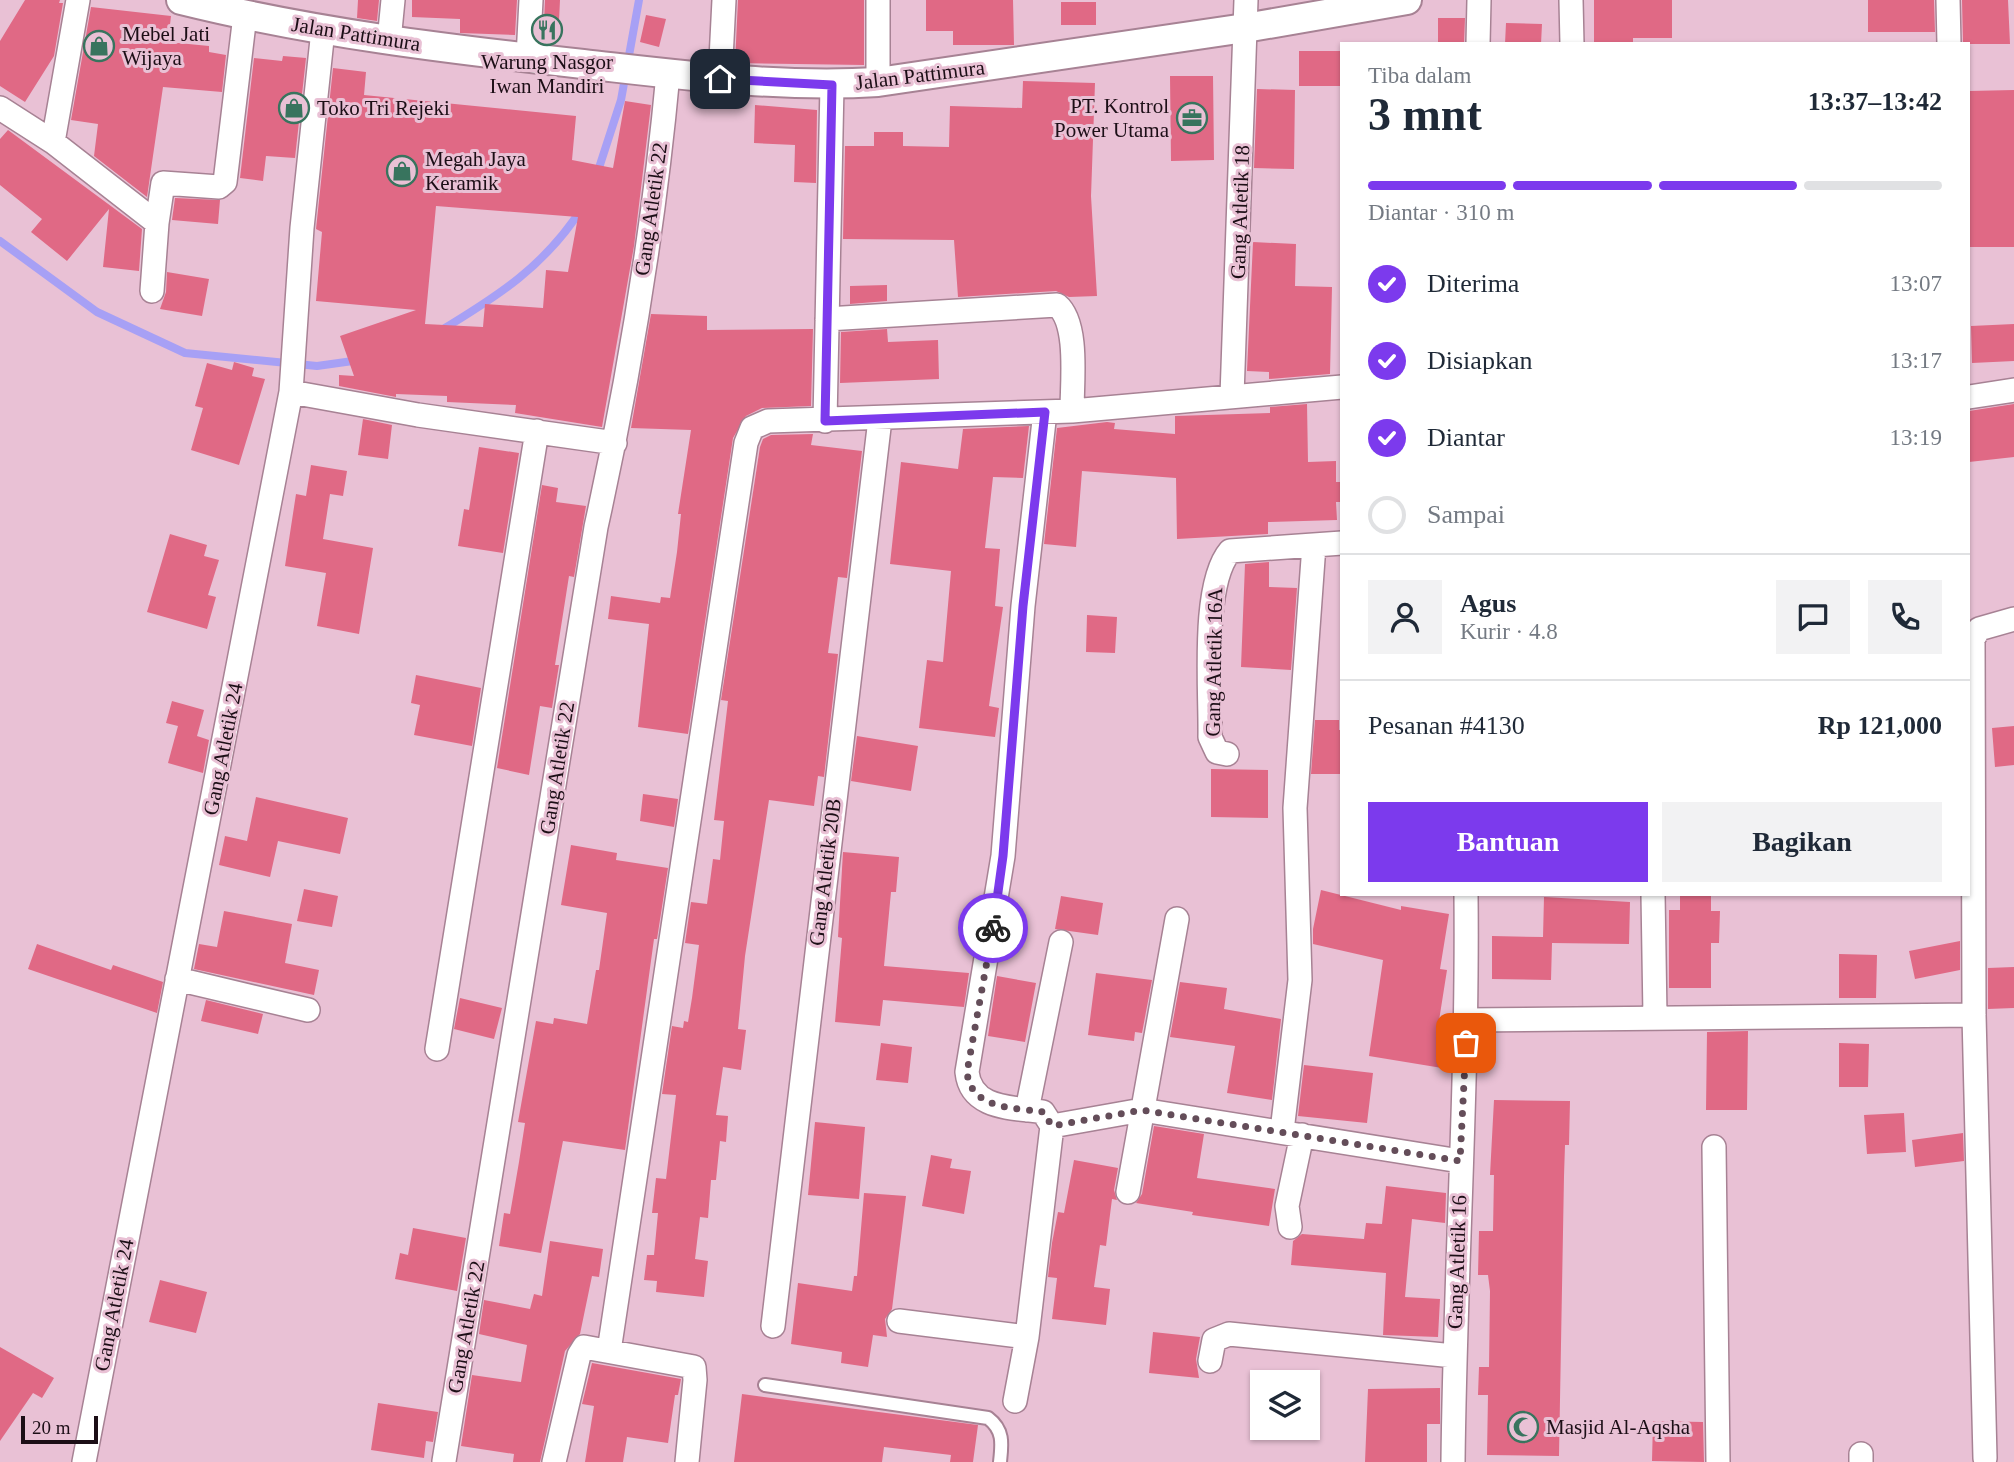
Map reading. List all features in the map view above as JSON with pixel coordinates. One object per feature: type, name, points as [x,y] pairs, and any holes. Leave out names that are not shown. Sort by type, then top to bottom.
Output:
[{"type":"street","points":[[53,142],[78,0]]},
{"type":"street","name":"Jalan Pattimura","points":[[181,0],[245,15],[389,41],[720,79],[832,85],[878,82],[1245,28],[1408,0]]},
{"type":"street","points":[[389,41],[393,0]]},
{"type":"street","points":[[528,58],[531,0]]},
{"type":"street","points":[[720,79],[724,0]]},
{"type":"street","points":[[878,0],[878,82]]},
{"type":"street","name":"Gang Atletik 18","points":[[1232,396],[1246,0]]},
{"type":"street","points":[[1478,42],[1479,0]]},
{"type":"street","points":[[1571,0],[1572,42]]},
{"type":"street","points":[[1948,0],[1949,42]]},
{"type":"street","points":[[152,291],[163,183],[219,187],[225,182],[245,15]]},
{"type":"street","name":"Gang Atletik 24","points":[[84,1462],[292,377],[302,228],[323,30]]},
{"type":"street","name":"Gang Atletik 22","points":[[444,1461],[596,527],[615,443],[656,198],[642,71]]},
{"type":"street","points":[[825,421],[832,85]]},
{"type":"street","points":[[0,108],[53,142],[157,223]]},
{"type":"street","points":[[827,319],[1057,305],[1067,313],[1070,328],[1072,411]]},
{"type":"street","points":[[292,377],[537,432],[615,443]]},
{"type":"street","points":[[609,1352],[746,443],[752,428],[768,421],[1072,411],[1340,387]]},
{"type":"street","points":[[1970,397],[2014,390]]},
{"type":"street","points":[[1016,1401],[1027,1337],[1052,1126],[1043,1112],[988,1103],[975,1096],[968,1086],[967,1072],[1003,856],[1023,606],[1045,412]]},
{"type":"street","name":"Gang Atletik 20B","points":[[773,1326],[880,419]]},
{"type":"street","points":[[437,1049],[537,432]]},
{"type":"street","name":"Gang Atletik 16A","points":[[1227,754],[1217,751],[1210,737],[1213,589],[1220,562],[1230,551],[1340,543]]},
{"type":"street","points":[[1290,1227],[1287,1206],[1300,980],[1295,808],[1314,545]]},
{"type":"street","points":[[1985,1458],[1974,1015],[1973,639],[1979,629],[2014,619]]},
{"type":"street","name":"Gang Atletik 16","points":[[1453,1462],[1460,1161],[1467,1020],[1466,896]]},
{"type":"street","points":[[1653,896],[1655,1016]]},
{"type":"street","points":[[1128,1192],[1177,919]]},
{"type":"street","points":[[1027,1110],[1061,942]]},
{"type":"street","points":[[177,979],[307,1010]]},
{"type":"street","points":[[1467,1020],[1655,1016],[1974,1015]]},
{"type":"street","points":[[1052,1126],[1142,1110],[1460,1161]]},
{"type":"street","points":[[1714,1147],[1718,1462]]},
{"type":"street","points":[[899,1321],[1027,1337]]},
{"type":"street","points":[[1210,1361],[1214,1340],[1228,1334],[1454,1356]]},
{"type":"street","points":[[554,1462],[580,1349],[591,1347],[694,1367],[687,1462]]},
{"type":"lane","points":[[765,1385],[988,1419],[997,1425],[1002,1436],[1000,1462]]},
{"type":"building","points":[[25,0],[60,0],[59,3],[63,3],[54,56],[25,102],[0,86],[0,41]]},
{"type":"building","points":[[358,0],[379,0],[377,21],[357,18]]},
{"type":"building","points":[[412,0],[517,0],[515,35],[460,33],[460,19],[412,17]]},
{"type":"building","points":[[545,0],[560,0],[558,42],[543,42]]},
{"type":"building","points":[[738,0],[864,0],[864,65],[735,63]]},
{"type":"building","points":[[926,0],[1013,0],[1014,45],[953,45],[953,31],[926,31]]},
{"type":"building","points":[[1594,0],[1672,0],[1672,38],[1594,42]]},
{"type":"building","points":[[1868,0],[1934,0],[1935,32],[1868,32]]},
{"type":"building","points":[[1962,0],[2008,0],[2010,44],[1963,42]]},
{"type":"building","points":[[1061,2],[1096,2],[1096,25],[1061,25]]},
{"type":"building","points":[[91,7],[171,16],[168,42],[209,46],[209,52],[226,55],[222,92],[163,87],[147,197],[94,156],[98,124],[71,120]]},
{"type":"building","points":[[646,15],[666,19],[659,47],[640,42]]},
{"type":"building","points":[[1438,18],[1465,18],[1464,42],[1438,42]]},
{"type":"building","points":[[1506,23],[1542,24],[1541,42],[1505,42]]},
{"type":"building","points":[[1299,51],[1340,51],[1340,86],[1299,86]]},
{"type":"building","points":[[283,56],[306,58],[295,158],[266,156],[263,181],[240,178],[254,58],[282,61]]},
{"type":"building","points":[[333,68],[366,72],[364,95],[576,116],[572,160],[613,168],[625,101],[651,105],[634,246],[602,427],[515,413],[516,405],[447,402],[447,396],[396,394],[396,397],[339,386],[339,375],[354,376],[340,336],[416,310],[316,301],[322,232],[316,229]],"holes":[[[436,206],[578,217],[568,272],[546,270],[543,308],[485,304],[483,327],[425,324]]]},
{"type":"building","name":"PT. Kontrol Power Utama","points":[[1170,76],[1213,76],[1214,160],[1171,161]]},
{"type":"building","points":[[1023,81],[1095,83],[1091,196],[1097,296],[1069,297],[1056,291],[958,297],[954,240],[843,239],[845,146],[874,146],[874,132],[903,132],[903,146],[949,147],[950,106],[1022,108]]},
{"type":"building","points":[[1257,89],[1295,90],[1294,169],[1254,168]]},
{"type":"building","points":[[2014,90],[2014,247],[1970,247],[1970,91]]},
{"type":"building","points":[[755,105],[817,110],[816,183],[794,182],[795,145],[754,143]]},
{"type":"building","points":[[8,130],[142,229],[139,271],[103,267],[109,209],[67,261],[31,232],[42,219],[0,185],[0,139]]},
{"type":"building","points":[[175,198],[220,200],[218,224],[172,220]]},
{"type":"building","points":[[1253,242],[1296,244],[1295,286],[1332,287],[1330,374],[1269,379],[1269,372],[1247,371]]},
{"type":"building","points":[[167,272],[209,279],[202,316],[160,309],[166,292]]},
{"type":"building","points":[[887,285],[887,301],[850,304],[850,286]]},
{"type":"building","points":[[651,314],[707,316],[707,330],[813,329],[811,406],[762,408],[746,416],[733,438],[688,734],[638,727],[649,624],[608,619],[611,596],[660,603],[661,597],[670,598],[677,552],[681,514],[678,514],[691,430],[631,428]]},
{"type":"building","points":[[2014,324],[2014,361],[1972,363],[1971,326]]},
{"type":"building","points":[[887,329],[888,342],[938,340],[939,379],[840,383],[841,332]]},
{"type":"building","points":[[234,362],[254,368],[252,376],[265,379],[239,465],[191,450],[203,408],[195,406],[207,363],[232,370]]},
{"type":"building","points":[[1307,404],[1308,462],[1336,461],[1336,482],[1340,482],[1340,502],[1336,502],[1337,520],[1268,522],[1268,534],[1177,539],[1176,478],[1082,471],[1076,547],[1044,544],[1057,428],[1107,422],[1115,423],[1114,429],[1175,434],[1175,416],[1270,413],[1270,407]]},
{"type":"building","points":[[2014,404],[2014,457],[1970,462],[1970,411]]},
{"type":"building","points":[[363,419],[392,425],[388,459],[358,455]]},
{"type":"building","points":[[1029,426],[1023,478],[993,477],[985,548],[1000,549],[995,606],[1003,607],[989,706],[999,708],[995,737],[919,728],[927,660],[943,662],[951,571],[890,564],[901,462],[958,469],[963,429]]},
{"type":"building","points":[[813,434],[811,445],[862,451],[847,578],[838,577],[828,653],[838,654],[824,777],[818,776],[814,806],[769,800],[745,956],[738,1029],[746,1030],[741,1070],[723,1067],[716,1115],[728,1116],[726,1142],[720,1141],[716,1180],[711,1180],[708,1218],[700,1217],[695,1259],[708,1261],[704,1297],[656,1292],[657,1281],[644,1280],[647,1255],[654,1255],[658,1213],[652,1213],[656,1178],[666,1179],[676,1095],[662,1094],[672,1026],[683,1028],[684,1021],[688,1022],[692,998],[699,945],[685,943],[691,902],[707,904],[713,859],[720,860],[724,821],[714,820],[728,701],[721,700],[760,447],[763,439],[771,435]]},
{"type":"building","points":[[479,447],[519,453],[503,553],[458,546],[464,509],[469,510]]},
{"type":"building","points":[[311,465],[347,471],[343,496],[330,494],[323,539],[373,548],[359,634],[317,626],[326,573],[285,566],[296,494],[306,496]]},
{"type":"building","points":[[542,485],[558,488],[556,502],[586,506],[574,577],[569,576],[555,665],[559,665],[552,708],[540,706],[529,775],[497,768]]},
{"type":"building","points":[[170,534],[207,545],[204,556],[219,560],[208,595],[216,597],[207,629],[147,612]]},
{"type":"building","points":[[1269,562],[1269,587],[1297,588],[1291,670],[1241,667],[1245,564]]},
{"type":"building","points":[[1087,615],[1117,617],[1115,653],[1086,652]]},
{"type":"building","points":[[416,675],[481,688],[472,746],[414,735],[420,705],[411,703]]},
{"type":"building","points":[[172,701],[204,710],[197,736],[209,740],[203,773],[168,763],[178,726],[166,723]]},
{"type":"building","points":[[1315,720],[1339,720],[1340,774],[1311,774]]},
{"type":"building","points":[[2014,726],[2014,765],[1995,767],[1992,728]]},
{"type":"building","points":[[857,736],[918,746],[911,791],[851,781]]},
{"type":"building","points":[[1211,769],[1268,770],[1268,818],[1211,817]]},
{"type":"building","points":[[643,794],[678,799],[674,827],[640,821]]},
{"type":"building","points":[[256,797],[348,818],[340,854],[278,841],[270,877],[219,865],[225,836],[247,841]]},
{"type":"building","points":[[571,845],[617,853],[616,860],[668,868],[657,939],[654,939],[625,1150],[563,1141],[541,1253],[499,1246],[504,1213],[510,1214],[519,1162],[525,1123],[518,1122],[536,1021],[553,1024],[554,1018],[587,1024],[596,970],[599,970],[607,913],[561,905]]},
{"type":"building","points":[[843,852],[899,857],[896,892],[891,892],[884,966],[969,973],[964,1007],[883,1000],[880,1026],[835,1022],[842,938],[838,937]]},
{"type":"building","points":[[304,889],[338,896],[332,927],[297,921]]},
{"type":"building","points":[[1321,890],[1401,910],[1401,906],[1449,914],[1440,969],[1447,970],[1438,1027],[1448,1028],[1442,1068],[1369,1056],[1383,960],[1313,944],[1313,929]]},
{"type":"building","points":[[1061,896],[1103,903],[1098,935],[1055,929]]},
{"type":"building","points":[[1680,896],[1711,896],[1711,911],[1720,911],[1719,943],[1711,943],[1711,988],[1669,988],[1669,910],[1680,910]]},
{"type":"building","points":[[1544,897],[1630,902],[1629,944],[1552,943],[1551,980],[1492,979],[1492,936],[1543,937]]},
{"type":"building","points":[[224,911],[292,924],[285,963],[319,970],[314,995],[194,969],[199,944],[217,947]]},
{"type":"building","points":[[1960,941],[1960,970],[1915,979],[1909,951]]},
{"type":"building","points":[[37,944],[111,970],[113,965],[163,982],[157,1013],[28,969]]},
{"type":"building","points":[[1839,954],[1877,955],[1876,998],[1839,998]]},
{"type":"building","points":[[2014,967],[2014,1008],[1988,1009],[1988,968]]},
{"type":"building","points":[[1096,973],[1152,980],[1142,1033],[1135,1032],[1134,1041],[1088,1035]]},
{"type":"building","points":[[997,976],[1036,983],[1025,1042],[988,1036]]},
{"type":"building","points":[[1180,982],[1227,988],[1224,1009],[1281,1019],[1272,1100],[1227,1093],[1235,1046],[1170,1037]]},
{"type":"building","points":[[460,998],[502,1008],[494,1039],[454,1029]]},
{"type":"building","points":[[206,1000],[263,1014],[258,1034],[201,1021]]},
{"type":"building","points":[[1748,1031],[1747,1110],[1706,1110],[1707,1032]]},
{"type":"building","points":[[881,1043],[912,1047],[908,1083],[876,1080]]},
{"type":"building","points":[[1839,1043],[1869,1044],[1868,1087],[1839,1087]]},
{"type":"building","points":[[1304,1065],[1373,1073],[1367,1123],[1298,1116]]},
{"type":"building","points":[[1494,1100],[1570,1101],[1569,1145],[1565,1145],[1564,1176],[1559,1456],[1487,1455],[1488,1395],[1478,1395],[1479,1367],[1489,1367],[1490,1291],[1488,1275],[1478,1275],[1479,1231],[1493,1231],[1494,1175],[1490,1175]]},
{"type":"building","points":[[1904,1113],[1906,1152],[1867,1154],[1864,1115]]},
{"type":"building","points":[[815,1122],[865,1127],[859,1199],[808,1195]]},
{"type":"building","points":[[1154,1126],[1204,1134],[1197,1178],[1275,1189],[1269,1226],[1192,1215],[1193,1212],[1136,1203],[1142,1194]]},
{"type":"building","points":[[1963,1133],[1964,1161],[1915,1167],[1912,1140]]},
{"type":"building","points":[[931,1155],[952,1159],[950,1168],[971,1171],[964,1214],[922,1206]]},
{"type":"building","points":[[1074,1160],[1118,1168],[1114,1190],[1117,1200],[1112,1199],[1106,1246],[1100,1245],[1094,1287],[1110,1289],[1106,1325],[1052,1319],[1057,1278],[1048,1277],[1052,1243],[1058,1212],[1064,1213]]},
{"type":"building","points":[[1386,1186],[1446,1193],[1445,1223],[1412,1219],[1405,1297],[1440,1299],[1438,1337],[1383,1335],[1386,1273],[1291,1265],[1293,1241],[1302,1234],[1364,1239],[1366,1223],[1382,1224]]},
{"type":"building","points":[[864,1193],[906,1196],[892,1309],[885,1319],[887,1337],[873,1335],[868,1367],[841,1363],[842,1352],[791,1344],[798,1283],[852,1291],[854,1276],[857,1276]]},
{"type":"building","points":[[413,1228],[466,1238],[457,1291],[395,1279],[400,1253],[408,1255]]},
{"type":"building","points":[[550,1241],[603,1249],[599,1277],[592,1276],[580,1334],[565,1351],[540,1462],[513,1462],[514,1454],[461,1446],[472,1375],[521,1382],[527,1345],[479,1334],[484,1300],[530,1309],[534,1294],[542,1296]]},
{"type":"building","points":[[160,1280],[207,1292],[196,1333],[149,1322]]},
{"type":"building","points":[[1153,1332],[1200,1337],[1196,1359],[1199,1378],[1149,1373]]},
{"type":"building","points":[[0,1347],[54,1378],[42,1398],[33,1393],[0,1441]]},
{"type":"building","points":[[592,1363],[681,1379],[678,1395],[675,1395],[668,1443],[627,1437],[623,1462],[585,1462],[594,1406],[582,1404]]},
{"type":"building","points":[[1440,1388],[1440,1424],[1427,1424],[1427,1462],[1365,1462],[1368,1389]]},
{"type":"building","points":[[742,1394],[978,1425],[973,1462],[950,1462],[951,1455],[884,1447],[882,1462],[734,1462]]},
{"type":"building","points":[[378,1403],[438,1412],[433,1442],[426,1441],[424,1458],[371,1450]]},
{"type":"building","points":[[1653,1421],[1703,1422],[1704,1462],[1652,1461]]},
{"type":"waterway","points":[[597,174],[621,100],[639,0]]},
{"type":"waterway","points":[[440,331],[519,278],[552,247],[582,208]]},
{"type":"waterway","points":[[0,241],[97,312],[185,353],[317,366],[360,360]]},
{"type":"way so far","points":[[993,928],[967,1072],[968,1086],[975,1096],[988,1103],[1043,1112],[1052,1126],[1142,1110],[1460,1161],[1466,1043]]},
{"type":"place","name":"Warung Nasgor Iwan Mandiri","points":[[547,30]]},
{"type":"place","name":"Mebel Jati Wijaya","points":[[99,46]]},
{"type":"place","name":"Toko Tri Rejeki","points":[[294,108]]},
{"type":"place","name":"PT. Kontrol Power Utama","points":[[1192,118]]},
{"type":"place","name":"Megah Jaya Keramik","points":[[402,171]]},
{"type":"place","name":"Masjid Al-Aqsha","points":[[1523,1427]]},
{"type":"route","points":[[720,79],[832,85],[825,421],[1045,412],[1023,606],[1003,856],[993,928]]}]
